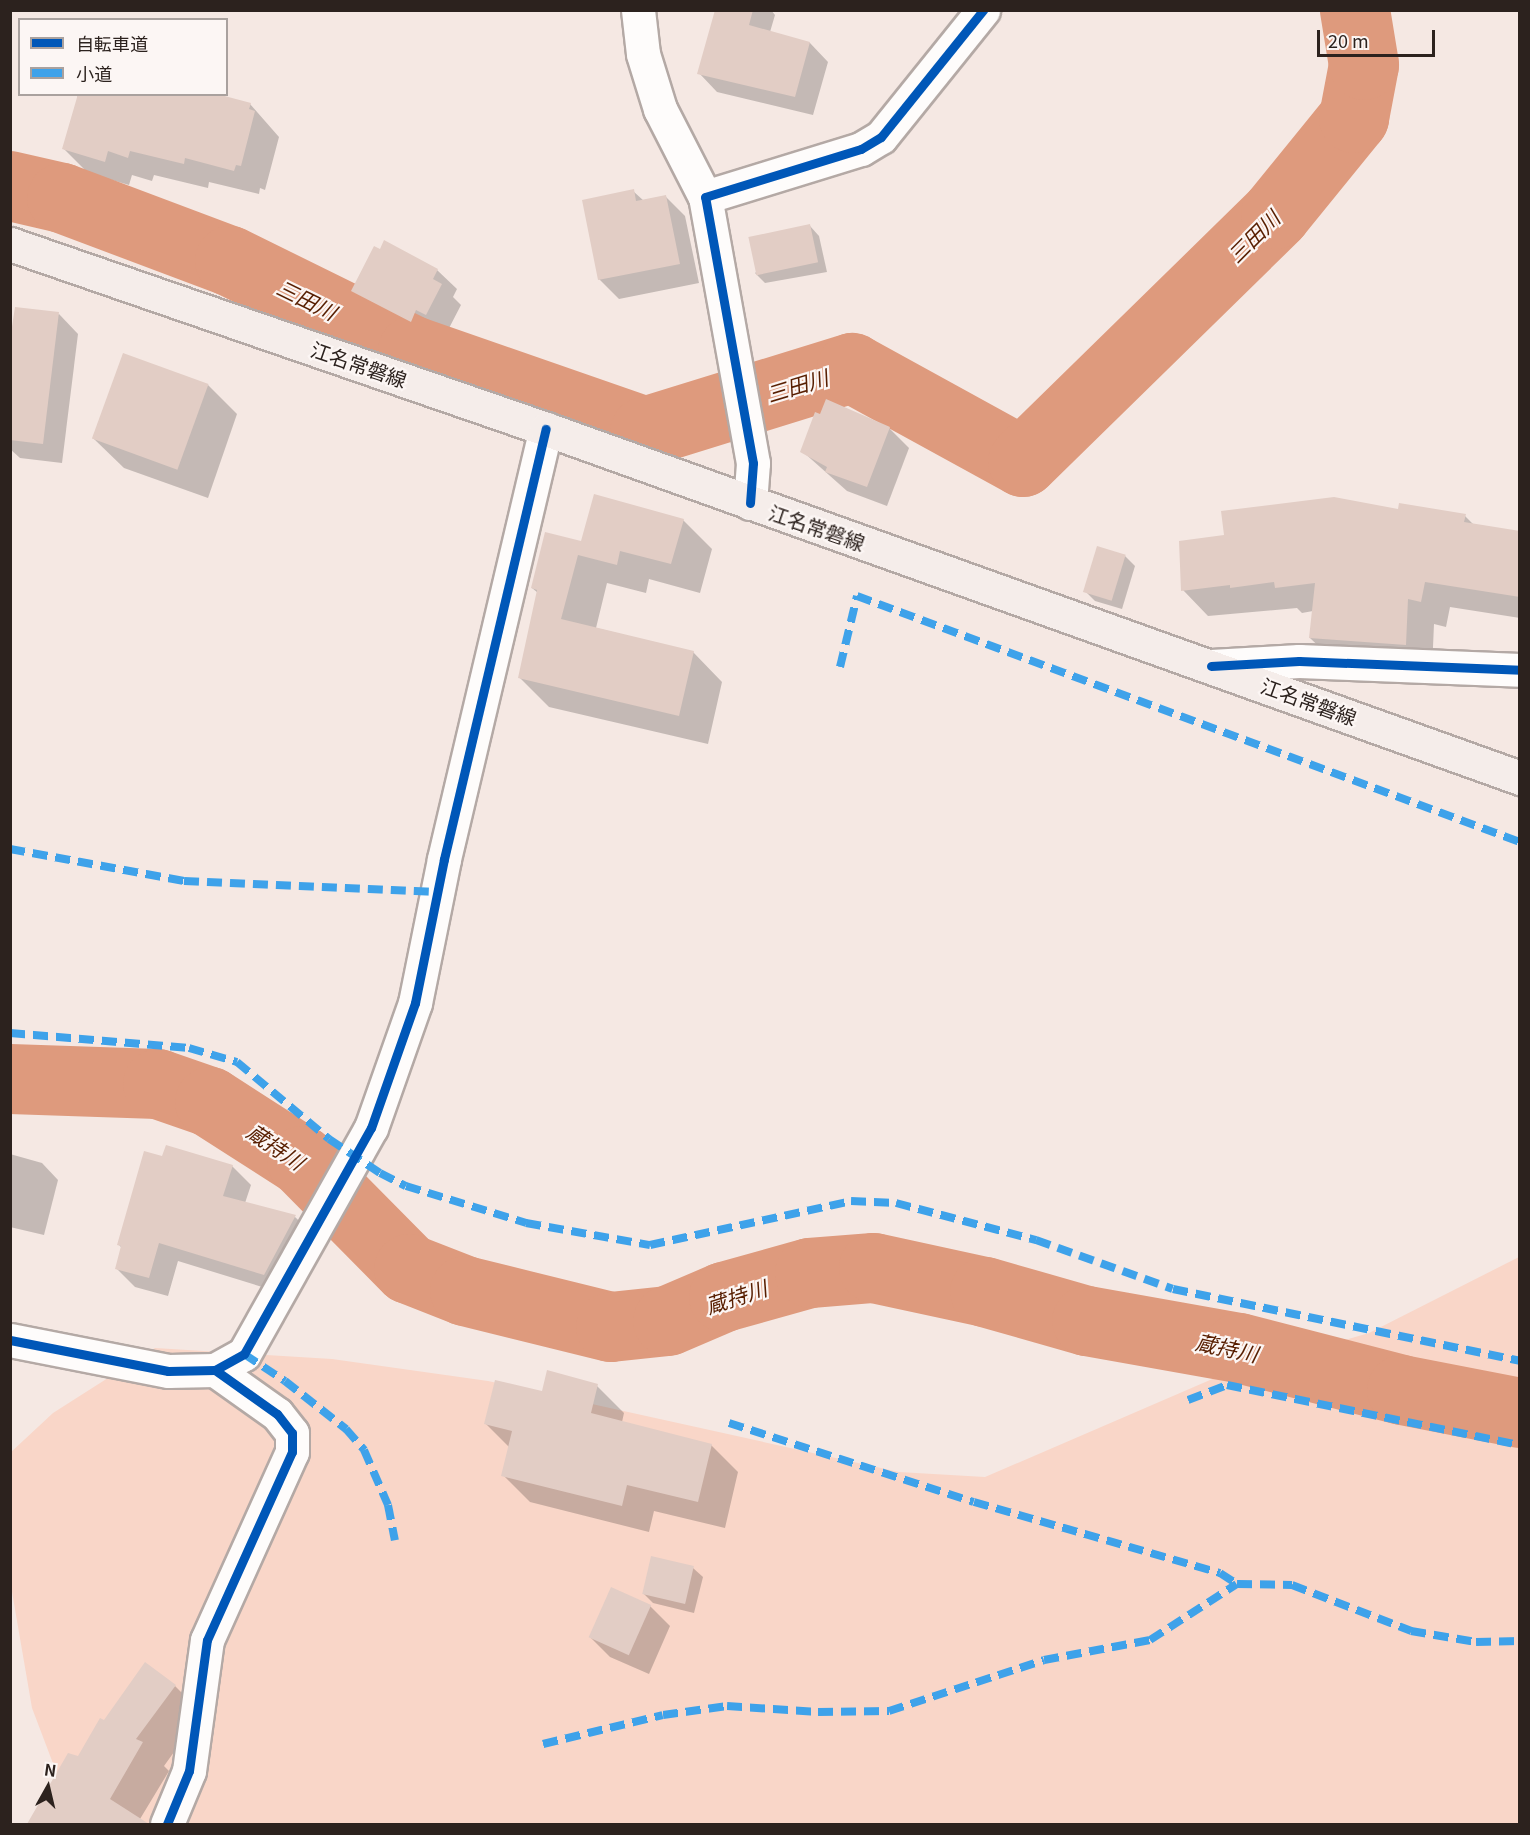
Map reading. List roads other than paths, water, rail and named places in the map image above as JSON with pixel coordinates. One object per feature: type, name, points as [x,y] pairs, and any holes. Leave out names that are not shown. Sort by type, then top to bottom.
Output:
[{"type":"main road","name":"江名常磐線","points":[[10,244],[546,429],[1520,778]]},
{"type":"street","points":[[638,10],[643,54],[660,109],[705,197],[753,463],[750,503]]},
{"type":"street","points":[[705,197],[861,149],[881,136],[983,10]]},
{"type":"street","points":[[10,1340],[168,1371],[215,1370],[244,1354],[371,1128],[411,1013],[546,429]]},
{"type":"street","points":[[1211,666],[1299,661],[1520,670]]},
{"type":"street","points":[[167,1824],[189,1771],[207,1640],[292,1452],[292,1433],[277,1414],[215,1370]]},
{"type":"waterway","name":"三田川","points":[[10,186],[62,198],[230,261],[413,351],[645,432],[852,368],[1023,462],[1276,214],[1354,118],[1364,65],[1355,10]]},
{"type":"waterway","name":"蔵持川","points":[[10,1079],[158,1084],[210,1102],[302,1161],[409,1269],[465,1291],[611,1327],[668,1321],[724,1297],[810,1273],[874,1268],[985,1292],[1087,1321],[1239,1348],[1402,1390],[1520,1413]]}]
